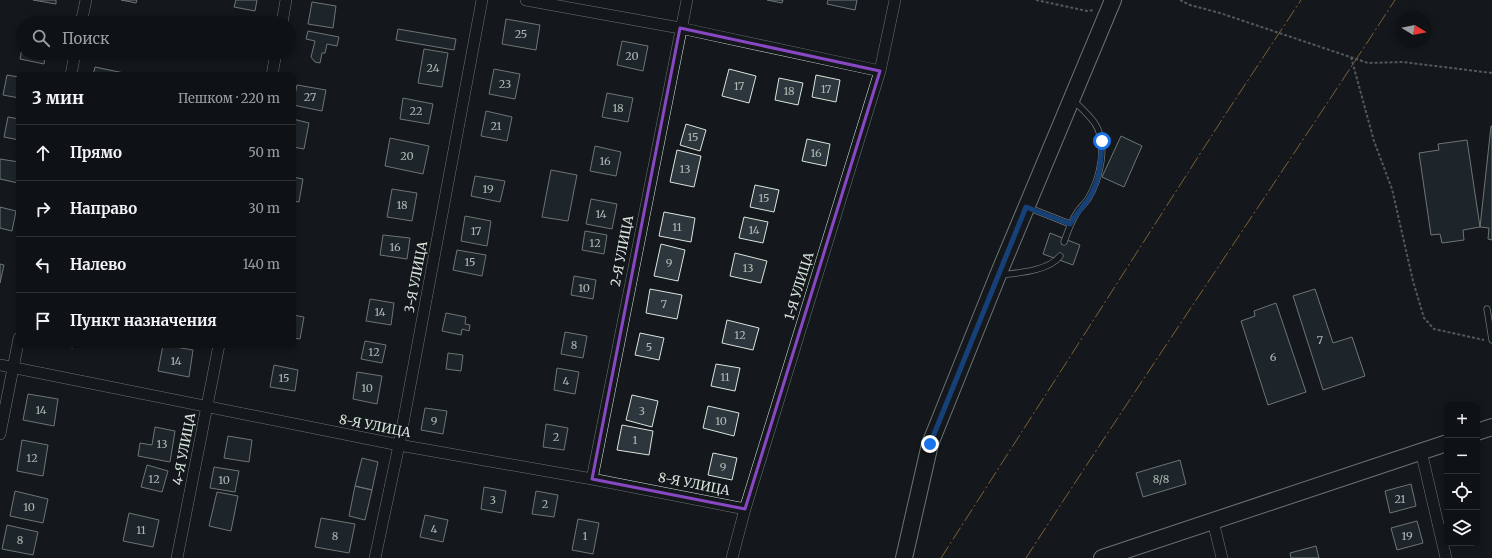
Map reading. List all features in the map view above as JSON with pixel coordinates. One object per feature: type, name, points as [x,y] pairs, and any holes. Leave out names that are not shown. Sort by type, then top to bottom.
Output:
[{"type":"main road","points":[[904,558],[930,444],[1026,207],[1113,0]]},
{"type":"main road","points":[[1480,431],[1492,428]]},
{"type":"main road","points":[[1102,558],[1444,444]]},
{"type":"street","points":[[83,16],[86,0]]},
{"type":"street","points":[[283,16],[286,0]]},
{"type":"street","name":"3-Я УЛИЦА","points":[[375,558],[399,445],[482,0]]},
{"type":"street","points":[[526,0],[680,28],[880,71]]},
{"type":"street","name":"2-Я УЛИЦА","points":[[592,479],[680,28],[687,0]]},
{"type":"street","name":"1-Я УЛИЦА","points":[[732,558],[880,71],[895,0]]},
{"type":"street","points":[[72,72],[74,60]]},
{"type":"street","points":[[273,72],[275,60]]},
{"type":"street","points":[[0,434],[17,348]]},
{"type":"street","name":"4-Я УЛИЦА","points":[[177,558],[218,348]]},
{"type":"street","name":"8-Я УЛИЦА","points":[[0,365],[399,445],[592,479],[746,509]]},
{"type":"street","points":[[1421,451],[1446,558]]},
{"type":"street","points":[[1213,521],[1222,558]]},
{"type":"lane","points":[[1064,242],[1070,224],[1087,200],[1095,185],[1100,169],[1102,141],[1095,123],[1072,99]]},
{"type":"lane","points":[[1026,207],[1070,224]]},
{"type":"lane","points":[[998,275],[1016,273],[1048,266],[1060,256]]},
{"type":"lane","points":[[1486,309],[1492,340]]},
{"type":"path","points":[[1036,0],[1088,11],[1095,10],[1096,5]]},
{"type":"path","points":[[1180,0],[1190,5],[1220,13],[1368,63],[1403,62],[1492,73]]},
{"type":"path","points":[[1352,57],[1374,141],[1392,189],[1413,281],[1424,318],[1434,329],[1484,340]]},
{"type":"highlighted area","points":[[680,28],[880,71],[745,509],[592,479]]},
{"type":"building","points":[[33,0],[56,0],[56,4]]},
{"type":"building","points":[[121,0],[137,0],[136,3]]},
{"type":"building","points":[[236,0],[257,0],[255,11],[234,7]]},
{"type":"building","points":[[767,0],[783,0],[782,3]]},
{"type":"building","points":[[828,0],[857,0],[855,10],[827,4]]},
{"type":"building","points":[[312,2],[336,6],[333,28],[308,24]]},
{"type":"building","points":[[506,19],[540,25],[536,50],[502,44]]},
{"type":"building","points":[[398,29],[456,39],[454,50],[396,40]]},
{"type":"building","points":[[308,31],[339,37],[337,46],[327,44],[325,53],[322,53],[320,63],[315,62],[311,57],[315,41],[306,39]]},
{"type":"building","points":[[622,41],[648,46],[643,71],[617,65]]},
{"type":"building","points":[[424,49],[448,53],[442,87],[418,83]]},
{"type":"building","points":[[25,60],[45,60],[44,64]]},
{"type":"building","points":[[95,67],[119,72],[94,72]]},
{"type":"building","points":[[494,69],[520,74],[515,99],[489,94]]},
{"type":"building","points":[[729,69],[756,76],[749,103],[722,96]]},
{"type":"building","points":[[7,75],[16,76],[16,97],[3,95]]},
{"type":"building","points":[[816,75],[840,80],[836,102],[812,97]]},
{"type":"building","points":[[779,78],[803,83],[798,105],[775,100]]},
{"type":"building","points":[[297,85],[326,90],[322,111],[296,106]]},
{"type":"building","points":[[607,93],[633,98],[628,122],[602,117]]},
{"type":"building","points":[[403,98],[433,104],[429,124],[400,119]]},
{"type":"building","points":[[486,111],[512,117],[507,141],[481,136]]},
{"type":"building","points":[[8,117],[16,118],[16,139],[4,137]]},
{"type":"building","points":[[296,120],[309,123],[304,149],[296,148]]},
{"type":"building","points":[[686,124],[706,130],[700,151],[680,145]]},
{"type":"building","points":[[1491,126],[1492,240],[1488,239],[1489,228],[1480,227]]},
{"type":"building","points":[[1121,136],[1142,146],[1124,187],[1102,177]]},
{"type":"building","points":[[390,138],[429,146],[423,174],[385,166]]},
{"type":"building","points":[[807,139],[830,144],[826,166],[802,161]]},
{"type":"building","points":[[1467,140],[1480,227],[1463,230],[1464,240],[1442,243],[1440,234],[1431,235],[1419,153],[1439,150],[1438,144]]},
{"type":"building","points":[[595,146],[621,152],[616,176],[590,171]]},
{"type":"building","points":[[677,150],[701,156],[694,187],[670,182]]},
{"type":"building","points":[[0,159],[16,162],[16,183],[0,179]]},
{"type":"building","points":[[551,170],[577,175],[568,221],[542,217]]},
{"type":"building","points":[[475,176],[505,181],[500,202],[471,196]]},
{"type":"building","points":[[296,178],[303,179],[299,202],[296,202]]},
{"type":"building","points":[[755,185],[779,190],[774,212],[750,207]]},
{"type":"building","points":[[392,189],[417,193],[412,221],[387,217]]},
{"type":"building","points":[[591,199],[617,204],[612,229],[586,224]]},
{"type":"building","points":[[0,207],[16,211],[12,231],[0,228]]},
{"type":"building","points":[[664,212],[695,218],[691,242],[659,236]]},
{"type":"building","points":[[465,216],[491,221],[487,246],[461,241]]},
{"type":"building","points":[[744,217],[768,222],[763,243],[739,238]]},
{"type":"building","points":[[585,231],[607,235],[604,254],[582,250]]},
{"type":"building","points":[[1050,233],[1080,245],[1073,265],[1043,254]]},
{"type":"building","points":[[383,235],[410,238],[407,259],[380,255]]},
{"type":"building","points":[[661,244],[685,250],[678,281],[654,276]]},
{"type":"building","points":[[457,250],[486,255],[482,276],[453,270]]},
{"type":"building","points":[[735,253],[767,261],[761,283],[730,276]]},
{"type":"building","points":[[0,264],[4,265],[0,283]]},
{"type":"building","points":[[574,276],[596,280],[593,299],[571,295]]},
{"type":"building","points":[[650,289],[682,295],[677,319],[646,313]]},
{"type":"building","points":[[1315,289],[1333,343],[1352,337],[1365,376],[1323,390],[1293,296]]},
{"type":"building","points":[[370,299],[394,303],[391,325],[366,321]]},
{"type":"building","points":[[1276,303],[1306,392],[1268,405],[1241,321],[1255,316],[1254,311]]},
{"type":"building","points":[[446,313],[466,317],[465,324],[470,325],[469,331],[462,329],[461,335],[442,331]]},
{"type":"building","points":[[296,316],[304,317],[300,339],[296,338]]},
{"type":"building","points":[[727,320],[759,328],[753,350],[722,343]]},
{"type":"building","points":[[565,332],[587,336],[583,358],[561,354]]},
{"type":"building","points":[[640,333],[664,338],[659,360],[635,355]]},
{"type":"building","points":[[365,341],[386,345],[382,363],[361,359]]},
{"type":"building","points":[[162,348],[181,348],[193,350],[189,377],[158,371]]},
{"type":"building","points":[[448,353],[463,355],[461,371],[446,369]]},
{"type":"building","points":[[716,364],[740,368],[735,391],[711,386]]},
{"type":"building","points":[[274,365],[298,370],[295,391],[270,387]]},
{"type":"building","points":[[557,368],[579,372],[575,394],[554,390]]},
{"type":"building","points":[[357,372],[382,376],[377,404],[353,399]]},
{"type":"building","points":[[28,394],[58,399],[54,426],[23,420]]},
{"type":"building","points":[[632,395],[658,401],[652,427],[626,420]]},
{"type":"building","points":[[708,406],[739,413],[734,436],[703,428]]},
{"type":"building","points":[[425,408],[447,411],[443,434],[421,430]]},
{"type":"building","points":[[546,424],[568,428],[564,450],[543,447]]},
{"type":"building","points":[[622,425],[653,431],[649,455],[617,450]]},
{"type":"building","points":[[155,427],[175,431],[170,462],[138,456],[140,443],[152,445]]},
{"type":"building","points":[[228,436],[252,440],[249,462],[224,458]]},
{"type":"building","points":[[22,440],[48,445],[43,476],[17,471]]},
{"type":"building","points":[[713,453],[737,458],[732,480],[708,475]]},
{"type":"building","points":[[362,458],[378,462],[372,490],[355,486]]},
{"type":"building","points":[[1180,460],[1186,484],[1143,497],[1136,473]]},
{"type":"building","points":[[147,465],[168,471],[162,492],[141,487]]},
{"type":"building","points":[[214,467],[239,471],[235,492],[210,488]]},
{"type":"building","points":[[1411,484],[1416,506],[1390,513],[1385,491]]},
{"type":"building","points":[[355,486],[372,490],[365,520],[349,516]]},
{"type":"building","points":[[484,487],[506,491],[502,513],[481,509]]},
{"type":"building","points":[[15,491],[48,499],[43,523],[10,516]]},
{"type":"building","points":[[536,491],[558,495],[554,517],[532,514]]},
{"type":"building","points":[[217,492],[238,496],[231,531],[209,526]]},
{"type":"building","points":[[129,513],[159,520],[153,547],[123,541]]},
{"type":"building","points":[[425,515],[448,520],[443,542],[420,537]]},
{"type":"building","points":[[321,518],[355,524],[349,553],[315,547]]},
{"type":"building","points":[[578,519],[599,523],[593,554],[572,550]]},
{"type":"building","points":[[1417,521],[1423,543],[1397,550],[1391,528]]},
{"type":"building","points":[[7,525],[38,532],[33,555],[2,549]]},
{"type":"building","points":[[1316,546],[1319,558],[1291,558],[1290,553]]},
{"type":"power","points":[[941,558],[1223,118],[1301,0]]},
{"type":"power","points":[[1026,558],[1395,0]]},
{"type":"route","points":[[930,444],[1026,207],[1070,224],[1087,200],[1095,185],[1100,169],[1102,141]]}]
